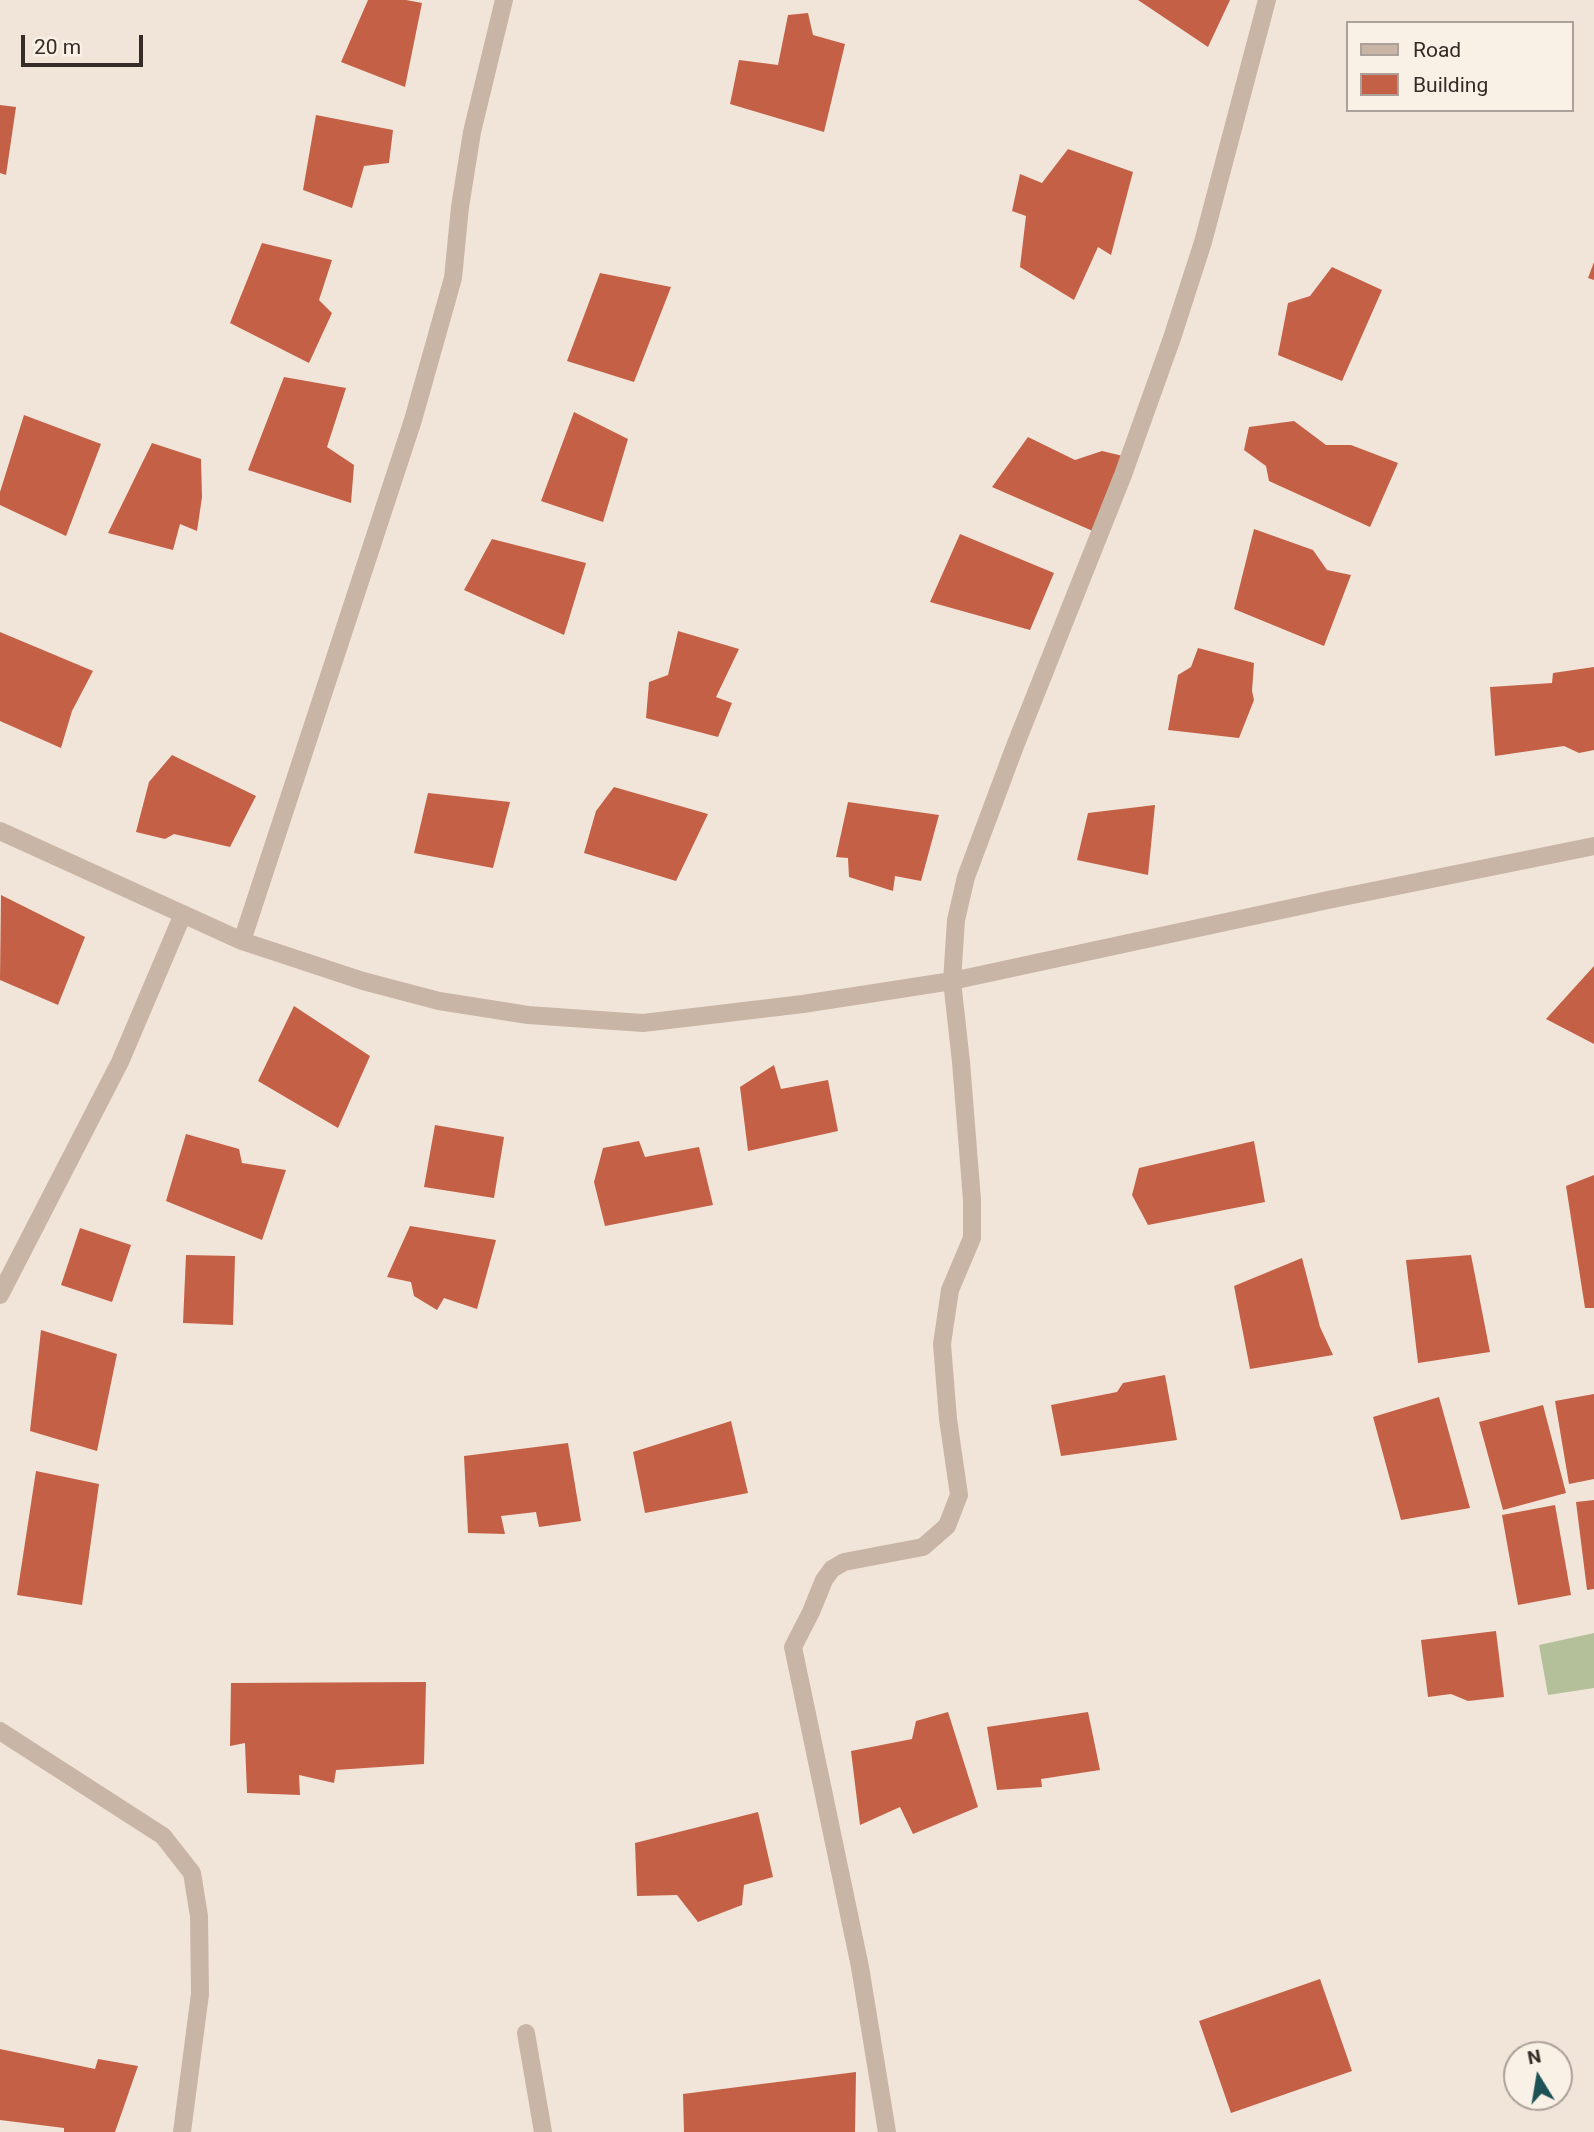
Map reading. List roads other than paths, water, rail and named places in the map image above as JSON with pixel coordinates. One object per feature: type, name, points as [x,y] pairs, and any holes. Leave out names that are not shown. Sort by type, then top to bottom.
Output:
[{"type":"street","points":[[242,941],[413,420],[453,278],[460,207],[472,132],[504,0]]},
{"type":"street","points":[[887,2132],[860,1967],[793,1647],[824,1580],[832,1569],[844,1562],[923,1547],[947,1526],[959,1495],[948,1419],[942,1344],[950,1290],[972,1238],[972,1200],[952,981],[956,920],[966,877],[1118,487],[1172,338],[1203,242],[1267,0]]},
{"type":"street","points":[[0,831],[242,941],[363,981],[439,1001],[528,1015],[643,1023],[803,1004],[952,981],[1594,846]]},
{"type":"street","points":[[0,1295],[120,1062],[183,914]]},
{"type":"street","points":[[0,1731],[163,1836],[192,1873],[199,1916],[200,1994],[182,2132]]},
{"type":"street","points":[[526,2033],[543,2132]]}]
